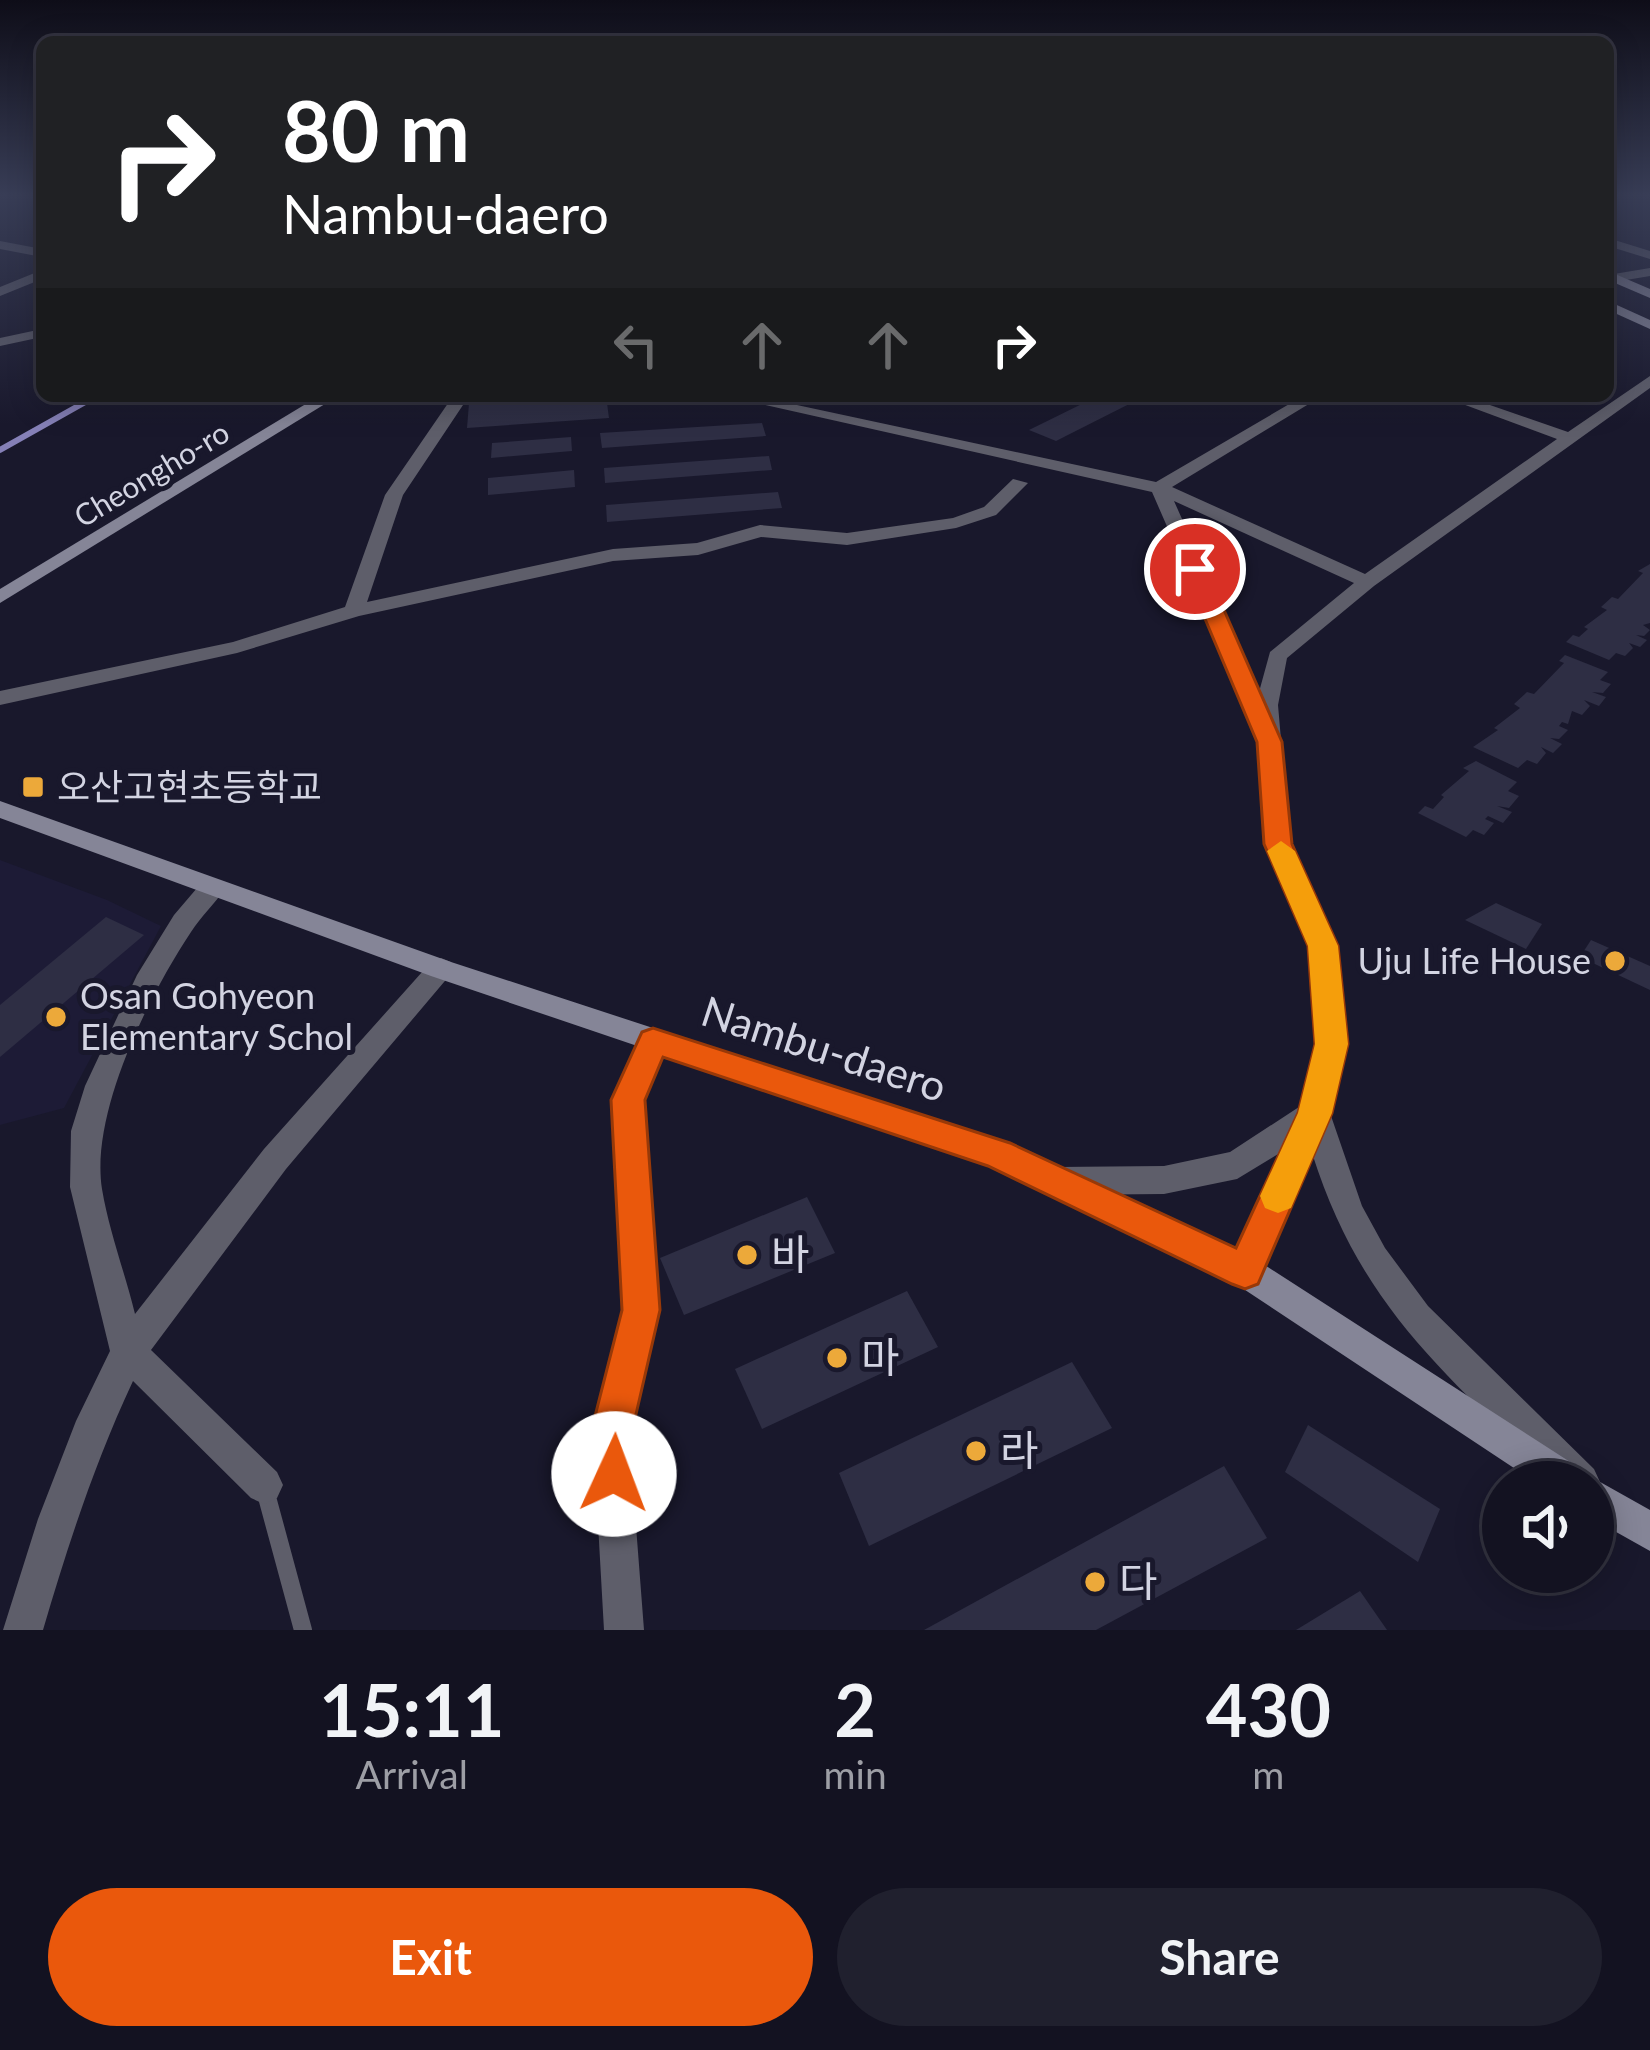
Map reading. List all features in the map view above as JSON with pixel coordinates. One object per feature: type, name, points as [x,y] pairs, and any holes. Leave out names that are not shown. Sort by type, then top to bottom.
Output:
[{"type":"main road","points":[[1614,279],[1650,294]]},
{"type":"main road","points":[[1614,308],[1650,326]]},
{"type":"main road","name":"Cheongho-ro","points":[[0,597],[320,402]]},
{"type":"main road","name":"Nambu-daero","points":[[0,809],[441,968],[998,1154],[1245,1271],[1540,1461]]},
{"type":"main road","name":"Nambu-daero","points":[[1614,1509],[1650,1532]]},
{"type":"street","points":[[1614,276],[1649,272]]},
{"type":"street","points":[[0,292],[36,277]]},
{"type":"street","points":[[0,342],[36,334]]},
{"type":"street","points":[[1245,1271],[1315,1113],[1332,1044],[1323,946],[1278,844],[1267,705],[1277,656],[1367,582],[1650,381]]},
{"type":"street","points":[[354,611],[394,495],[456,402]]},
{"type":"street","points":[[761,402],[1160,488],[1367,582]]},
{"type":"street","points":[[1160,488],[1304,402]]},
{"type":"street","points":[[1466,402],[1567,437]]},
{"type":"street","points":[[0,698],[237,647],[354,611],[613,555],[698,549],[760,531],[847,539],[956,524],[990,511],[1019,483]]},
{"type":"street","points":[[1160,488],[1270,742]]},
{"type":"street","points":[[1230,651],[1277,656]]},
{"type":"street","points":[[212,888],[183,922],[147,983],[100,1086],[86,1131],[86,1187],[128,1352],[264,1485]]},
{"type":"street","points":[[23,1630],[65,1497],[128,1352],[274,1160],[441,968]]},
{"type":"street","points":[[624,1630],[611,1436],[641,1310],[628,1100],[653,1041]]},
{"type":"street","points":[[1054,1181],[1164,1180],[1237,1165],[1315,1113]]},
{"type":"street","points":[[1315,1113],[1340,1196],[1373,1261],[1418,1317],[1558,1461]]},
{"type":"lane","points":[[264,1485],[303,1630]]},
{"type":"shaded area","name":"Osan Gohyeon Elementary Schol","points":[[0,860],[161,926],[64,1108],[0,1125]]},
{"type":"building","points":[[607,402],[609,418],[467,428],[469,403]]},
{"type":"building","points":[[1086,402],[1133,402],[1056,441],[1029,430]]},
{"type":"building","points":[[762,423],[766,436],[602,448],[600,433]]},
{"type":"building","points":[[571,437],[572,451],[491,458],[492,443]]},
{"type":"building","points":[[769,456],[772,470],[605,483],[604,468]]},
{"type":"building","points":[[574,470],[575,487],[488,495],[488,478]]},
{"type":"building","points":[[778,492],[782,508],[607,522],[606,505]]},
{"type":"building","points":[[1650,564],[1650,623],[1643,625],[1650,630],[1644,636],[1636,635],[1647,640],[1640,647],[1629,643],[1633,648],[1625,656],[1616,653],[1609,660],[1566,642],[1588,629],[1584,627],[1607,610],[1601,607],[1612,597],[1618,599],[1643,573],[1638,571]]},
{"type":"building","points":[[1565,655],[1608,672],[1600,680],[1611,684],[1603,693],[1592,692],[1606,697],[1599,706],[1584,700],[1590,706],[1582,715],[1572,711],[1568,724],[1562,722],[1559,726],[1568,730],[1559,739],[1550,738],[1562,744],[1553,753],[1541,747],[1546,753],[1537,764],[1527,760],[1518,768],[1473,747],[1520,708],[1514,704],[1527,692],[1534,694],[1564,663],[1559,661]]},
{"type":"building","points":[[1476,761],[1517,782],[1508,791],[1519,796],[1509,808],[1497,806],[1512,812],[1503,823],[1488,816],[1485,819],[1494,823],[1484,835],[1473,830],[1466,837],[1418,813],[1425,806],[1433,809],[1441,795],[1469,771],[1463,768]]},
{"type":"building","points":[[1496,903],[1542,924],[1526,949],[1465,920]]},
{"type":"building","points":[[106,917],[144,935],[0,1057],[0,1005]]},
{"type":"building","name":"Uju Life House","points":[[1591,940],[1650,966],[1650,990],[1580,957]]},
{"type":"building","name":"바","points":[[807,1197],[835,1253],[684,1315],[660,1258]]},
{"type":"building","name":"마","points":[[907,1291],[938,1347],[762,1429],[735,1369]]},
{"type":"building","name":"라","points":[[1072,1362],[1112,1428],[869,1546],[839,1473]]},
{"type":"building","points":[[1308,1425],[1440,1509],[1418,1562],[1285,1472]]},
{"type":"building","name":"다","points":[[1224,1466],[1267,1538],[1096,1630],[924,1630]]},
{"type":"building","points":[[1360,1591],[1387,1630],[1296,1630]]},
{"type":"waterway","points":[[0,450],[85,402]]},
{"type":"slow traffic","points":[[1278,1196],[1315,1113],[1332,1044],[1323,946],[1281,851]]},
{"type":"place","name":"오산고현초등학교","points":[[33,787]]},
{"type":"place","name":"Uju Life House","points":[[1615,961]]},
{"type":"place","name":"Osan Gohyeon Elementary Schol","points":[[56,1017]]},
{"type":"place","name":"바","points":[[747,1255]]},
{"type":"place","name":"마","points":[[837,1358]]},
{"type":"place","name":"라","points":[[976,1451]]},
{"type":"place","name":"다","points":[[1095,1582]]},
{"type":"route","points":[[614,1474],[611,1436],[641,1310],[628,1100],[653,1041],[998,1154],[1245,1271],[1315,1113],[1332,1044],[1323,946],[1278,844],[1270,742],[1195,569]]}]
